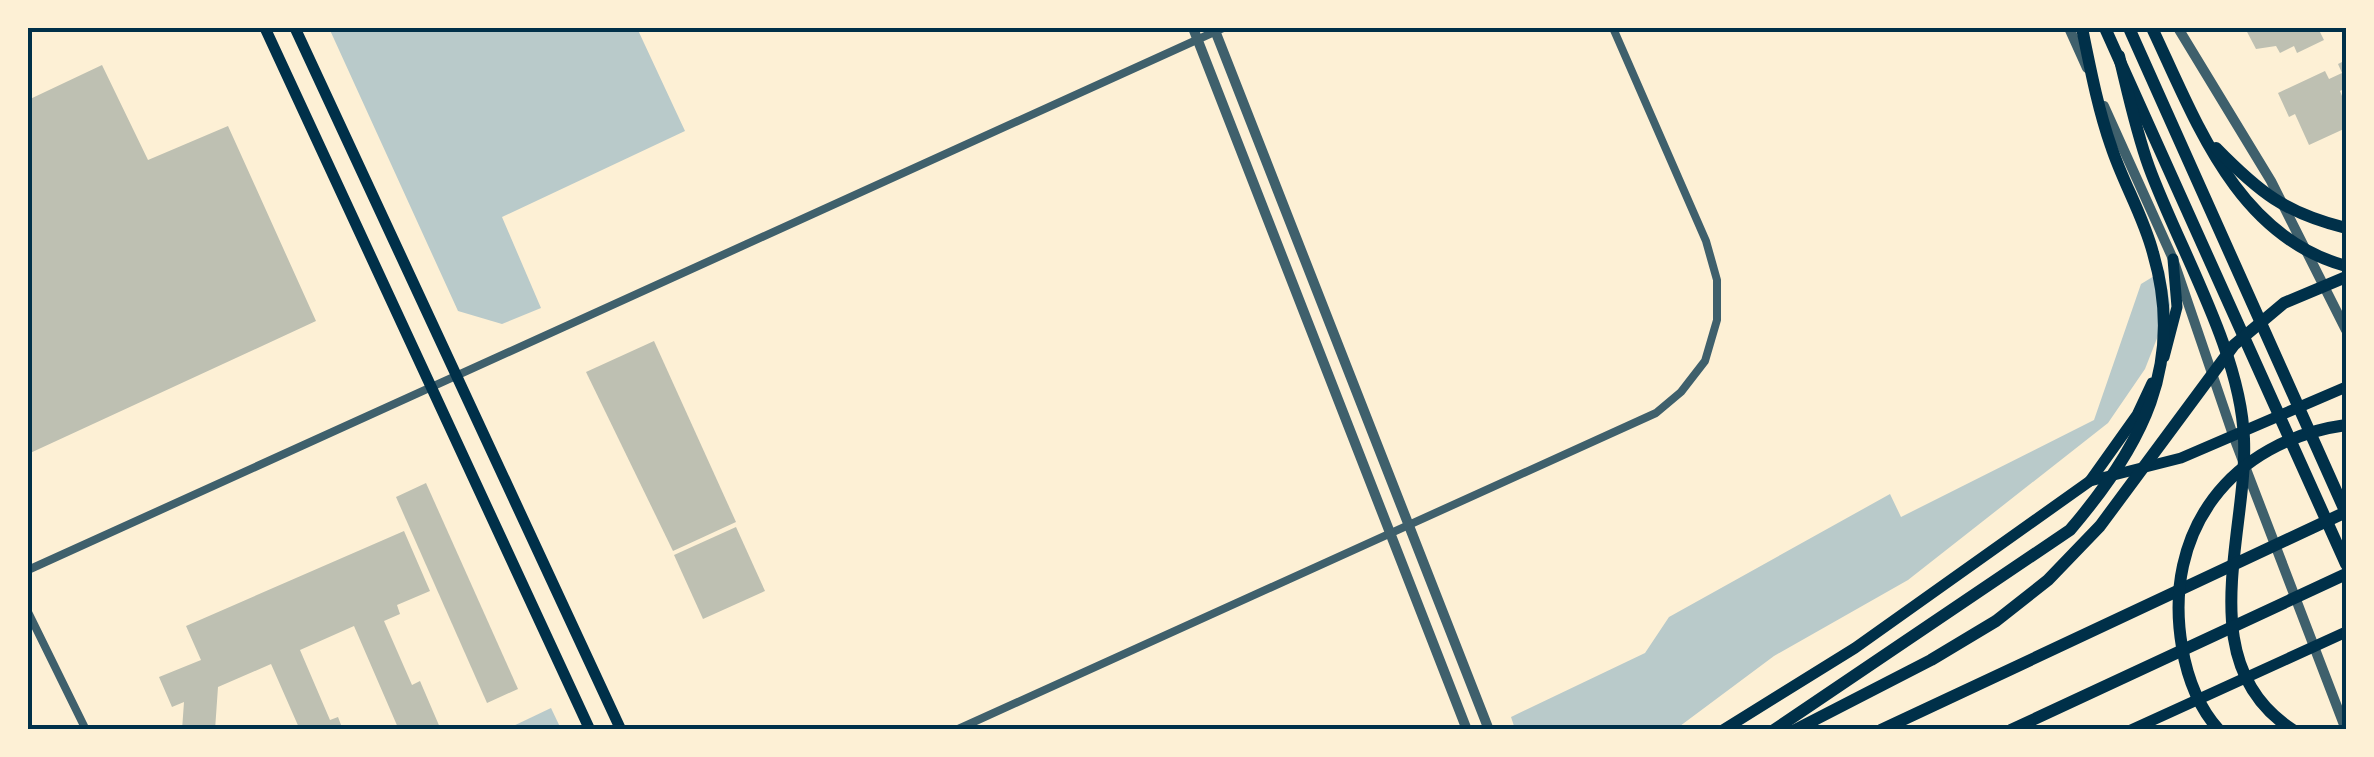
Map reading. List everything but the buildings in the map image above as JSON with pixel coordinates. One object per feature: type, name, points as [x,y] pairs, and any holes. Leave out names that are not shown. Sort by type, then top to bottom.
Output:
[{"type":"main road","points":[[266,28],[590,730]]},
{"type":"main road","points":[[296,28],[621,730]]},
{"type":"main road","points":[[1774,730],[2070,530],[2104,490],[2148,420],[2161,356],[2162,292],[2141,215],[2110,146],[2082,28]]},
{"type":"main road","points":[[2105,28],[2346,564]]},
{"type":"main road","points":[[1881,730],[2346,513],[2129,28]]},
{"type":"main road","points":[[2152,28],[2201,132],[2253,211],[2314,254],[2346,266]]},
{"type":"main road","points":[[2118,56],[2148,165],[2196,275],[2238,397],[2244,439],[2230,560],[2235,638],[2253,686],[2293,730]]},
{"type":"main road","points":[[2201,132],[2259,193],[2307,218],[2346,228]]},
{"type":"main road","points":[[1724,730],[1855,648],[2090,481],[2137,415],[2168,349],[2178,307],[2172,259]]},
{"type":"main road","points":[[1794,730],[1996,622],[2048,580],[2100,526],[2234,346],[2284,303],[2346,277]]},
{"type":"main road","points":[[2090,481],[2181,458],[2346,387]]},
{"type":"main road","points":[[2218,730],[2192,688],[2175,610],[2184,552],[2202,512],[2222,485],[2275,446],[2310,430],[2346,425]]},
{"type":"main road","points":[[2011,730],[2343,576]]},
{"type":"main road","points":[[2131,730],[2346,632]]},
{"type":"street","points":[[956,730],[1389,530],[1656,413],[1681,392],[1705,361],[1717,320],[1717,280],[1706,241],[1613,28]]},
{"type":"street","points":[[2068,28],[2172,259],[2233,435],[2346,730]]},
{"type":"street","points":[[2178,28],[2271,181],[2346,330]]},
{"type":"street","points":[[28,570],[1196,33],[1218,29],[1489,730]]},
{"type":"street","points":[[1196,33],[1467,730]]},
{"type":"street","points":[[28,612],[86,730]]},
{"type":"shaded area","points":[[329,28],[637,28],[685,131],[502,217],[541,308],[502,324],[458,311]]},
{"type":"shaded area","points":[[2164,270],[2170,305],[2145,369],[2108,423],[1908,580],[1774,656],[1676,729],[1515,729],[1511,717],[1645,653],[1669,617],[1890,494],[1901,517],[2094,420],[2141,284]]},
{"type":"shaded area","points":[[551,708],[561,729],[507,729]]}]
